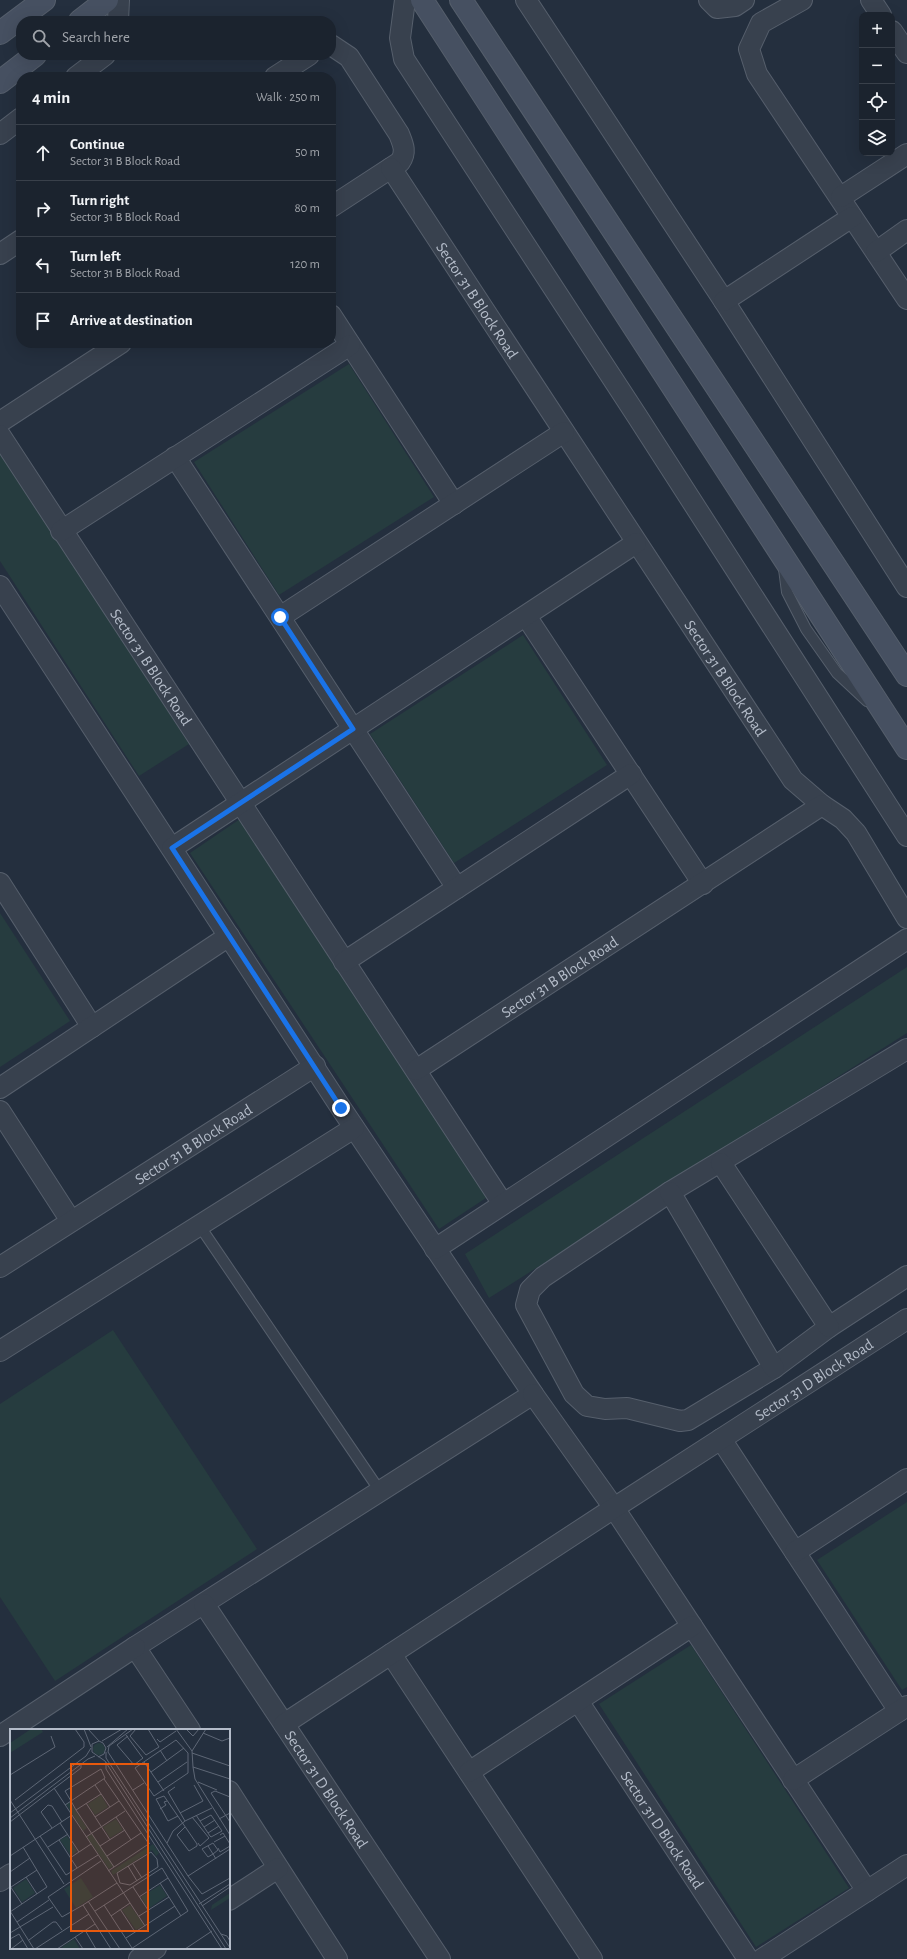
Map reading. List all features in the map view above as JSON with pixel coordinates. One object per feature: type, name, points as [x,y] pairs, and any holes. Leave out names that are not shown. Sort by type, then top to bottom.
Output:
[{"type":"street","points":[[23,16],[44,0]]},
{"type":"street","points":[[86,16],[107,0]]},
{"type":"street","points":[[118,16],[119,0]]},
{"type":"street","points":[[405,0],[400,38],[404,59],[633,409],[907,836]]},
{"type":"street","points":[[422,0],[907,748]]},
{"type":"street","points":[[461,0],[907,675]]},
{"type":"street","points":[[526,0],[724,300],[907,587]]},
{"type":"street","points":[[708,0],[717,8],[736,6],[744,0]]},
{"type":"street","points":[[802,0],[761,23],[749,49],[757,74],[907,299]]},
{"type":"street","points":[[871,0],[879,12]]},
{"type":"street","points":[[0,33],[16,21]]},
{"type":"street","points":[[895,35],[907,53]]},
{"type":"street","points":[[336,48],[349,57],[399,134],[404,146],[403,157],[400,162],[336,204]]},
{"type":"street","points":[[0,82],[29,60]]},
{"type":"street","points":[[83,72],[98,60]]},
{"type":"street","points":[[283,72],[301,60]]},
{"type":"street","points":[[0,134],[16,122]]},
{"type":"street","points":[[840,197],[907,154]]},
{"type":"street","name":"Sector 31 B Block Road","points":[[391,168],[792,780],[843,820],[856,834],[907,918]]},
{"type":"street","points":[[724,300],[852,217]]},
{"type":"street","points":[[876,252],[907,230]]},
{"type":"street","points":[[0,254],[16,243]]},
{"type":"street","points":[[336,323],[454,504]]},
{"type":"street","points":[[61,531],[350,345]]},
{"type":"street","points":[[0,422],[113,348]]},
{"type":"street","points":[[280,617],[564,432]]},
{"type":"street","name":"Sector 31 B Block Road","points":[[0,435],[61,531],[503,1204]]},
{"type":"street","points":[[175,457],[457,888]]},
{"type":"street","points":[[172,848],[636,543]]},
{"type":"street","points":[[2,594],[172,848],[354,1128],[533,1394],[614,1508],[866,1891]]},
{"type":"street","points":[[526,616],[703,884]]},
{"type":"street","points":[[344,962],[631,774]]},
{"type":"street","name":"Sector 31 B Block Road","points":[[416,1070],[822,805]]},
{"type":"street","points":[[0,883],[92,1028]]},
{"type":"street","points":[[0,1088],[229,936]]},
{"type":"street","points":[[435,1249],[907,939]]},
{"type":"street","points":[[907,1049],[721,1163],[670,1192],[542,1277],[530,1290],[526,1305],[574,1394],[588,1406],[605,1409],[627,1408],[680,1421],[688,1420],[774,1368],[829,1327],[907,1276]]},
{"type":"street","name":"Sector 31 B Block Road","points":[[0,1267],[314,1066]]},
{"type":"street","points":[[0,1111],[71,1221]]},
{"type":"street","points":[[0,1351],[354,1128]]},
{"type":"street","points":[[721,1163],[829,1327]]},
{"type":"street","points":[[670,1192],[774,1368]]},
{"type":"street","name":"Sector 31 D Block Road","points":[[440,1959],[284,1724],[614,1508],[907,1319]]},
{"type":"street","points":[[11,1729],[135,1647],[533,1394]]},
{"type":"street","points":[[721,1439],[795,1552],[903,1708],[793,1780]]},
{"type":"street","points":[[795,1552],[907,1479]]},
{"type":"street","points":[[204,1604],[284,1724]]},
{"type":"street","points":[[469,1772],[692,1626]]},
{"type":"street","points":[[135,1647],[189,1729]]},
{"type":"street","points":[[391,1654],[592,1959]]},
{"type":"street","name":"Sector 31 D Block Road","points":[[578,1701],[748,1959]]},
{"type":"street","points":[[0,1736],[10,1729]]},
{"type":"street","points":[[230,1793],[337,1959]]},
{"type":"street","points":[[762,1959],[907,1865]]},
{"type":"street","points":[[230,1899],[278,1868]]},
{"type":"street","points":[[0,1881],[10,1875]]},
{"type":"street","points":[[140,1959],[156,1949]]},
{"type":"street","points":[[159,1949],[166,1959]]},
{"type":"lane","points":[[199,1225],[380,1491]]},
{"type":"green space","points":[[349,364],[434,497],[279,595],[194,462]]},
{"type":"green space","points":[[0,452],[189,744],[139,776],[0,561]]},
{"type":"green space","points":[[523,635],[607,765],[454,863],[370,734]]},
{"type":"green space","points":[[240,819],[489,1196],[439,1229],[190,853]]},
{"type":"green space","points":[[0,913],[70,1021],[0,1067]]},
{"type":"green space","points":[[907,967],[907,1033],[489,1298],[465,1254]]},
{"type":"green space","points":[[113,1330],[257,1549],[55,1681],[0,1597],[0,1404]]},
{"type":"green space","points":[[907,1502],[907,1687],[902,1690],[817,1560]]},
{"type":"green space","points":[[691,1645],[849,1888],[756,1947],[599,1704]]},
{"type":"route","points":[[280,617],[353,729],[172,848],[341,1108]]}]
